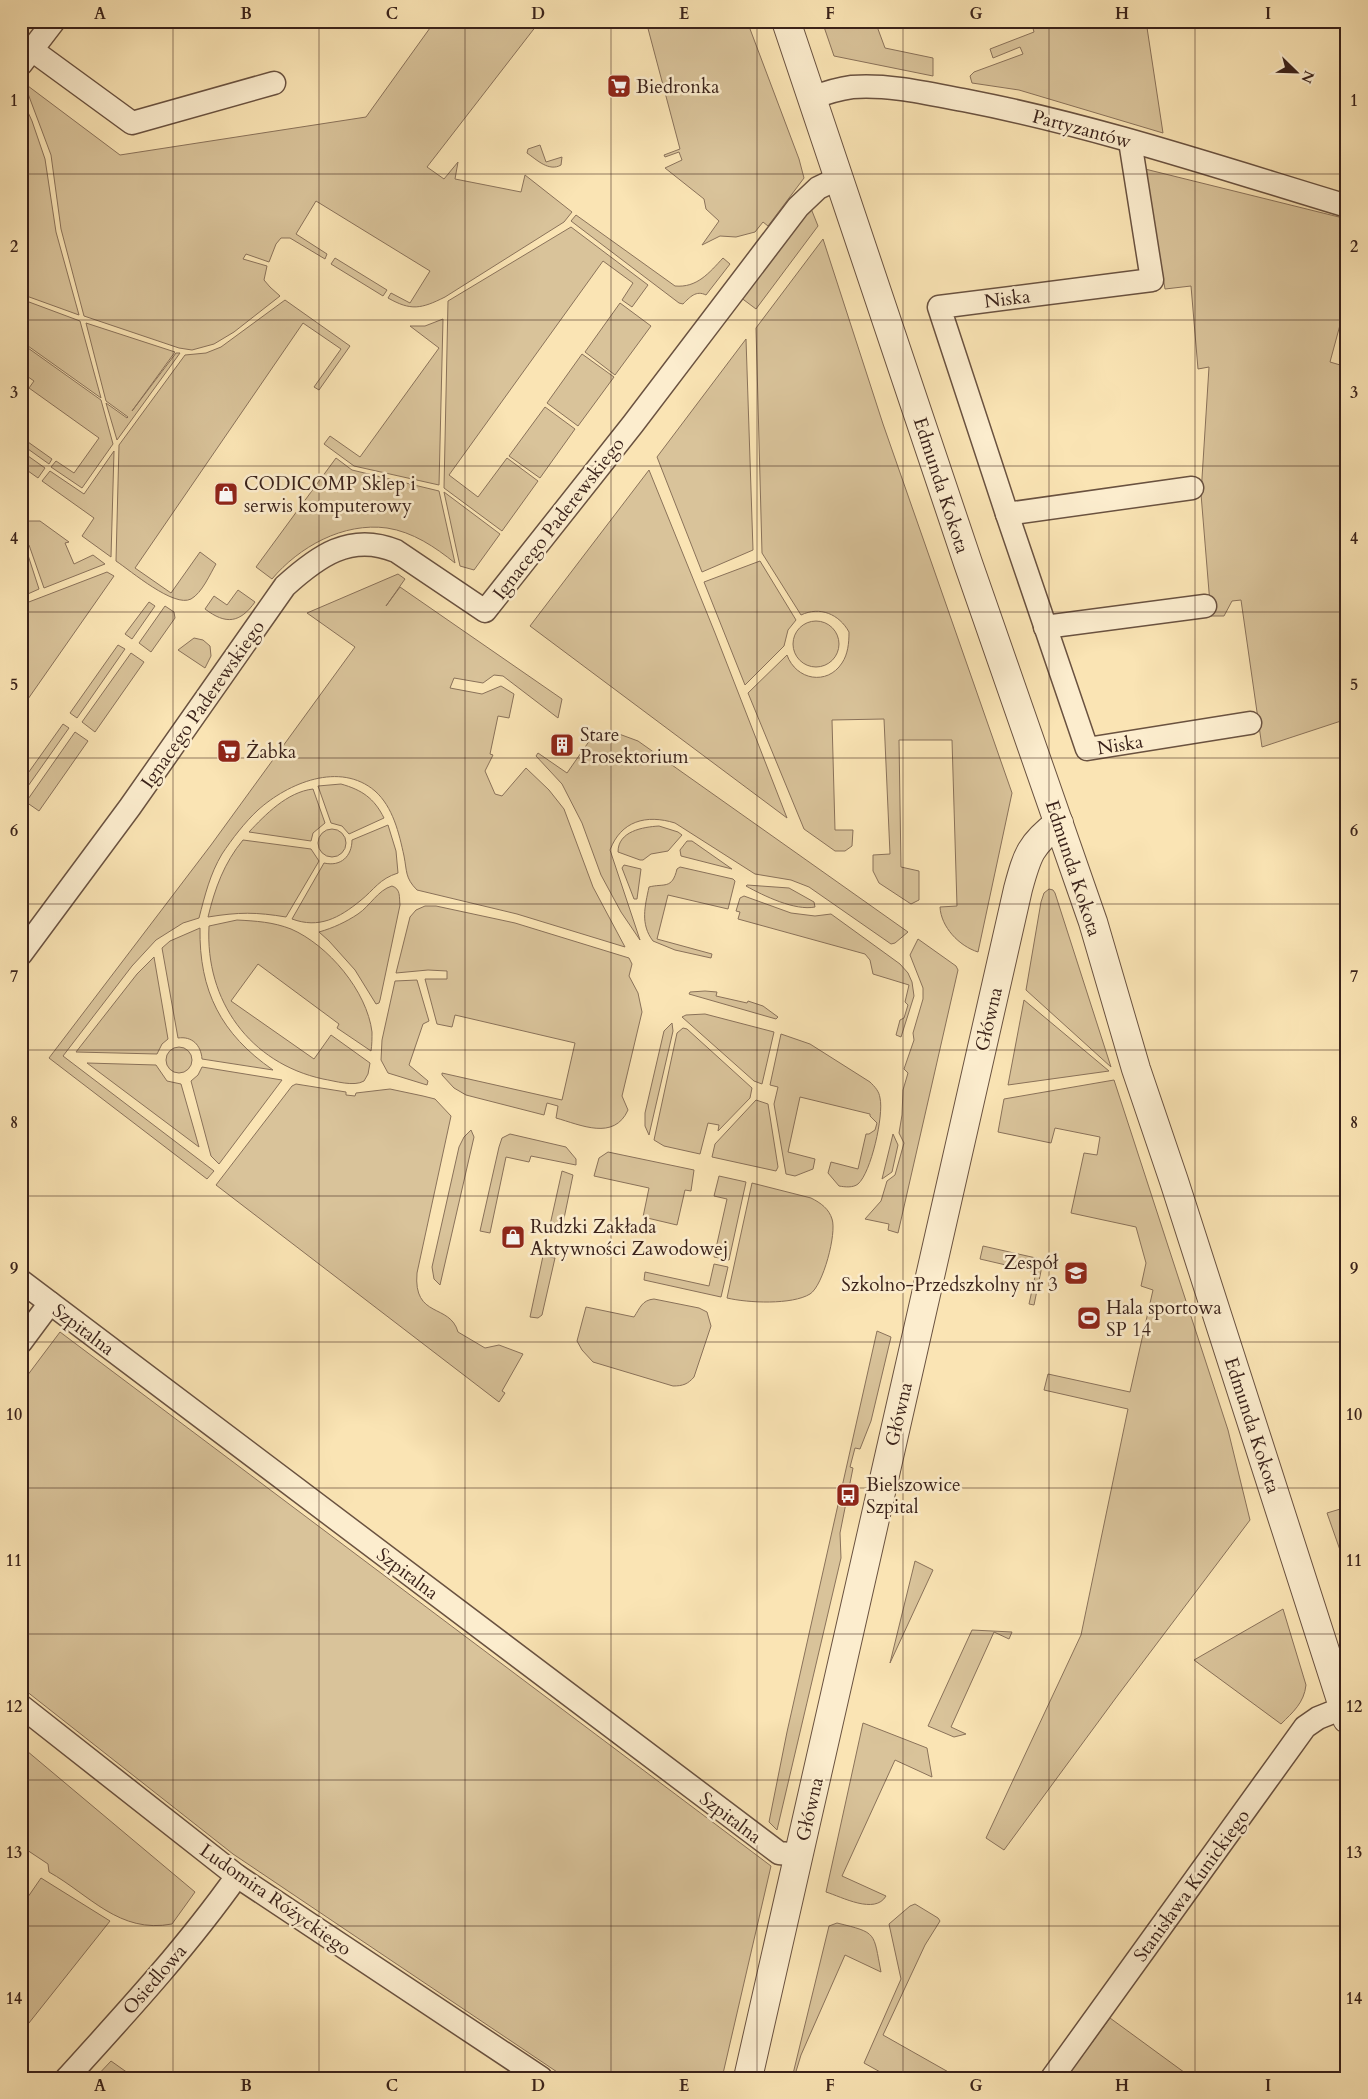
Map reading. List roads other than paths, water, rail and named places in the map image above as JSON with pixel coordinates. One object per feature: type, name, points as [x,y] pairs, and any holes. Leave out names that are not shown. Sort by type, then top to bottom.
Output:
[{"type":"street","points":[[54,21],[27,57],[132,123],[274,82]]},
{"type":"street","name":"Edmunda Kokota","points":[[786,21],[968,563],[1093,922],[1136,1069],[1177,1190],[1345,1713]]},
{"type":"street","name":"Partyzantów","points":[[812,98],[834,90],[854,87],[897,89],[1014,110],[1130,141],[1347,206]]},
{"type":"street","name":"Niska","points":[[1130,141],[1152,280],[939,307],[1006,514],[1087,749],[1250,723]]},
{"type":"street","name":"Ignacego Paderewskiego","points":[[21,954],[130,807],[285,586],[311,563],[328,554],[362,544],[382,545],[396,551],[485,611],[633,424],[798,207],[818,188],[838,178]]},
{"type":"street","points":[[1006,514],[1192,488]]},
{"type":"street","points":[[1045,627],[1205,606]]},
{"type":"street","name":"Główna","points":[[748,2078],[1018,889],[1030,850],[1039,838],[1059,823]]},
{"type":"street","name":"Szpitalna","points":[[21,1281],[779,1853],[799,1855]]},
{"type":"street","points":[[21,1342],[50,1303]]},
{"type":"street","name":"Ludomira Różyckiego","points":[[21,1706],[237,1876],[541,2078]]},
{"type":"street","name":"Stanisława Kunickiego","points":[[1052,2078],[1305,1727],[1318,1718],[1345,1713]]},
{"type":"street","name":"Osiedlowa","points":[[67,2078],[166,1966],[217,1905],[237,1876]]},
{"type":"place","name":"Biedronka","points":[[619,86]]},
{"type":"place","name":"CODICOMP Sklep i serwis komputerowy","points":[[226,494]]},
{"type":"place","name":"Stare Prosektorium","points":[[562,745]]},
{"type":"place","name":"Żabka","points":[[229,751]]},
{"type":"place","name":"Rudzki Zakłada Aktywności Zawodowej","points":[[513,1237]]},
{"type":"place","name":"Zespół Szkolno-Przedszkolny nr 3","points":[[1076,1273]]},
{"type":"place","name":"Hala sportowa SP 14","points":[[1089,1318]]},
{"type":"place","name":"Bielszowice Szpital","points":[[848,1495]]}]
